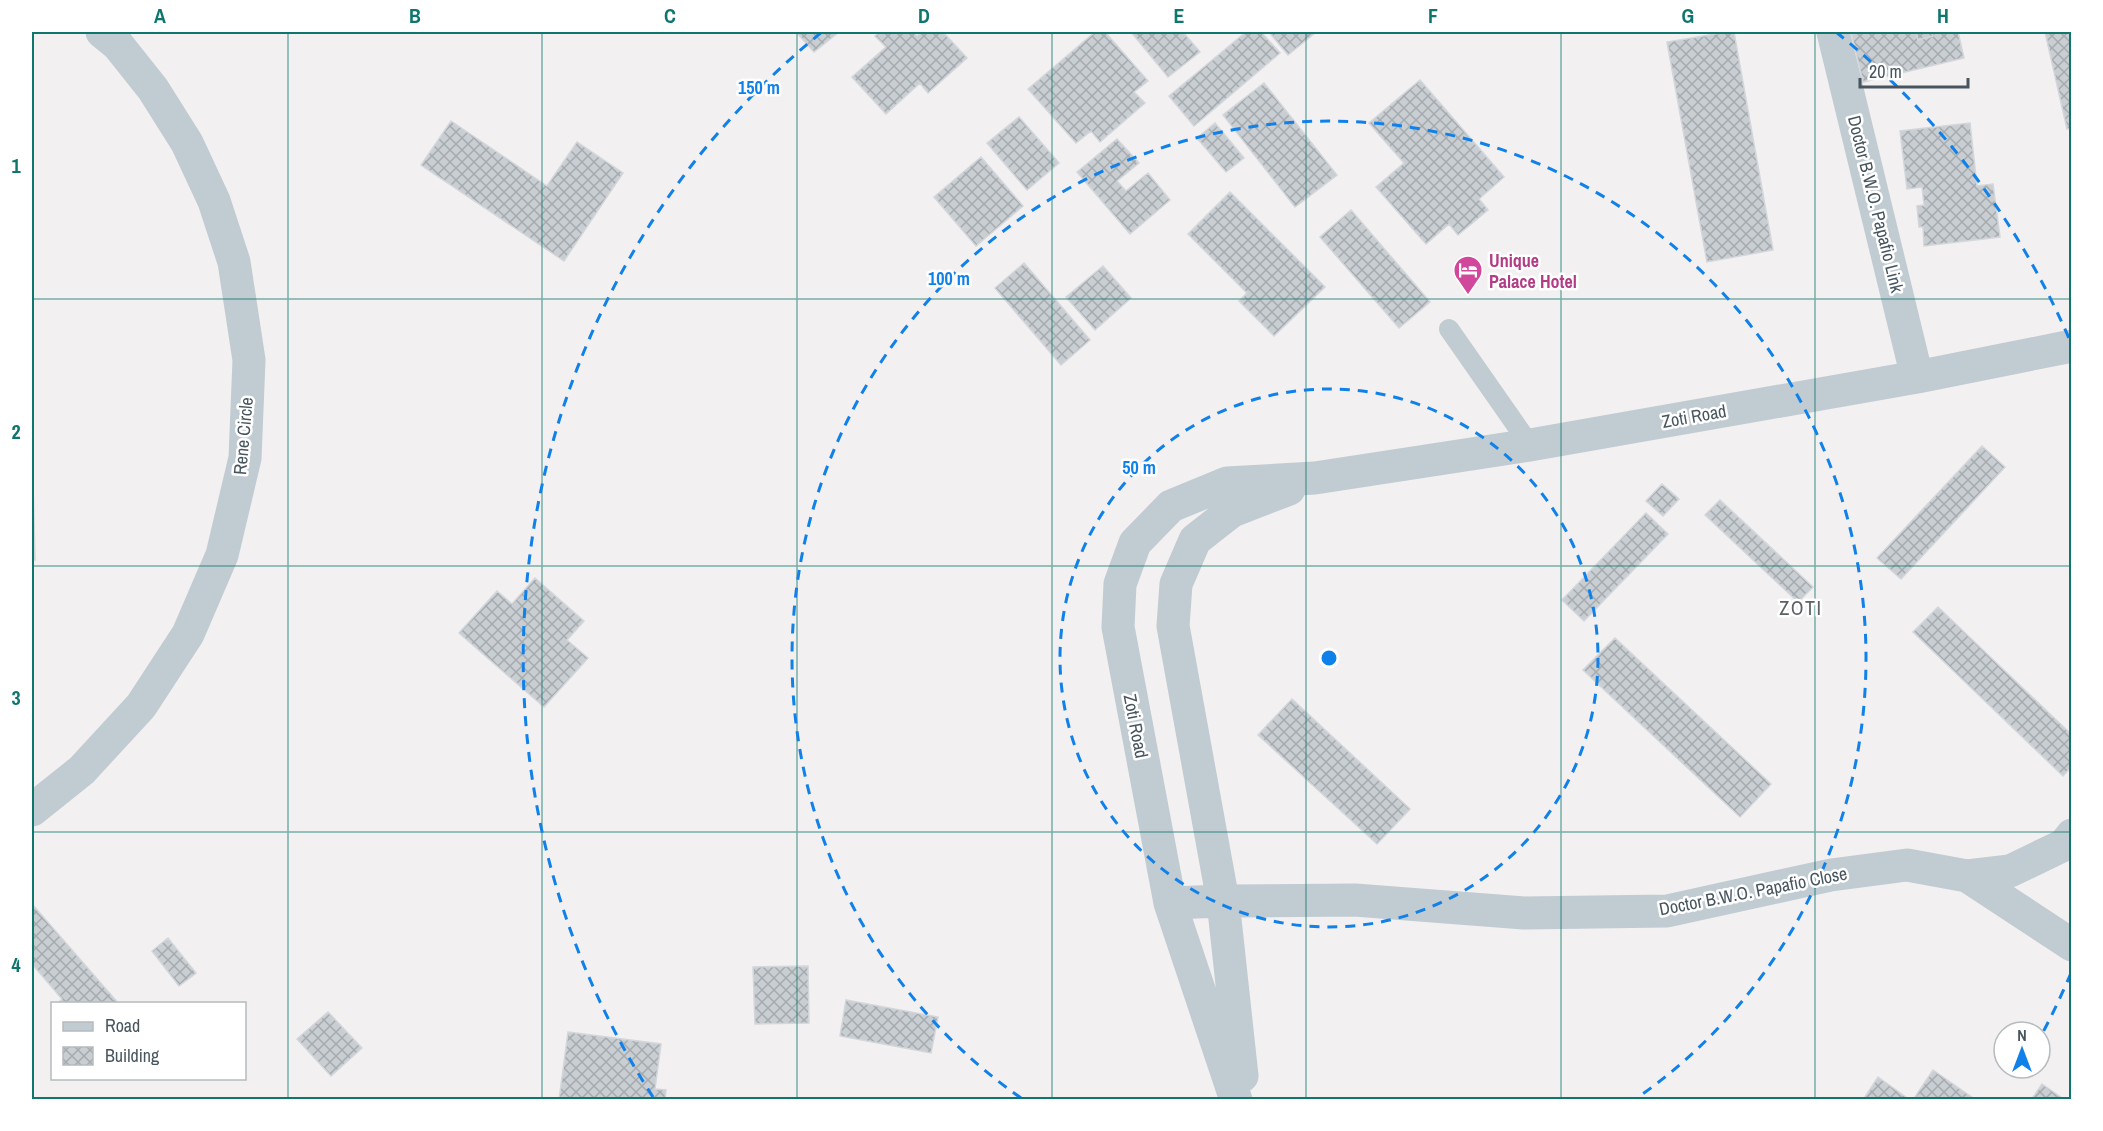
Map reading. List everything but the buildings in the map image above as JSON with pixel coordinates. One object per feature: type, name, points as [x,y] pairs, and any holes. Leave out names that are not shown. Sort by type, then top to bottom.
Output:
[{"type":"street","name":"Rene Circle","points":[[32,810],[82,770],[141,706],[188,634],[222,555],[245,458],[249,360],[234,262],[214,201],[187,143],[153,89],[118,45],[102,32]]},
{"type":"street","name":"Doctor B.W.O. Papafio Link","points":[[1833,32],[1917,377]]},
{"type":"street","name":"Zoti Road","points":[[1236,1100],[1170,903],[1118,627],[1120,584],[1135,543],[1171,506],[1227,483],[1316,478],[1530,445],[1917,377],[2072,346]]},
{"type":"street","name":"Zoti Road","points":[[1244,1100],[1223,901],[1173,626],[1176,584],[1195,540],[1232,511],[1316,478]]},
{"type":"street","name":"Doctor B.W.O. Papafio Close","points":[[1170,903],[1355,900],[1524,913],[1667,911],[1831,875],[1907,865],[1967,876],[2010,871],[2064,845],[2072,835]]},
{"type":"street","points":[[1967,876],[2072,945]]},
{"type":"lane","points":[[1449,329],[1530,445]]},
{"type":"place","name":"Unique Palace Hotel","points":[[1468,296]]},
{"type":"district","name":"ZOTI","points":[[1801,607]]}]
